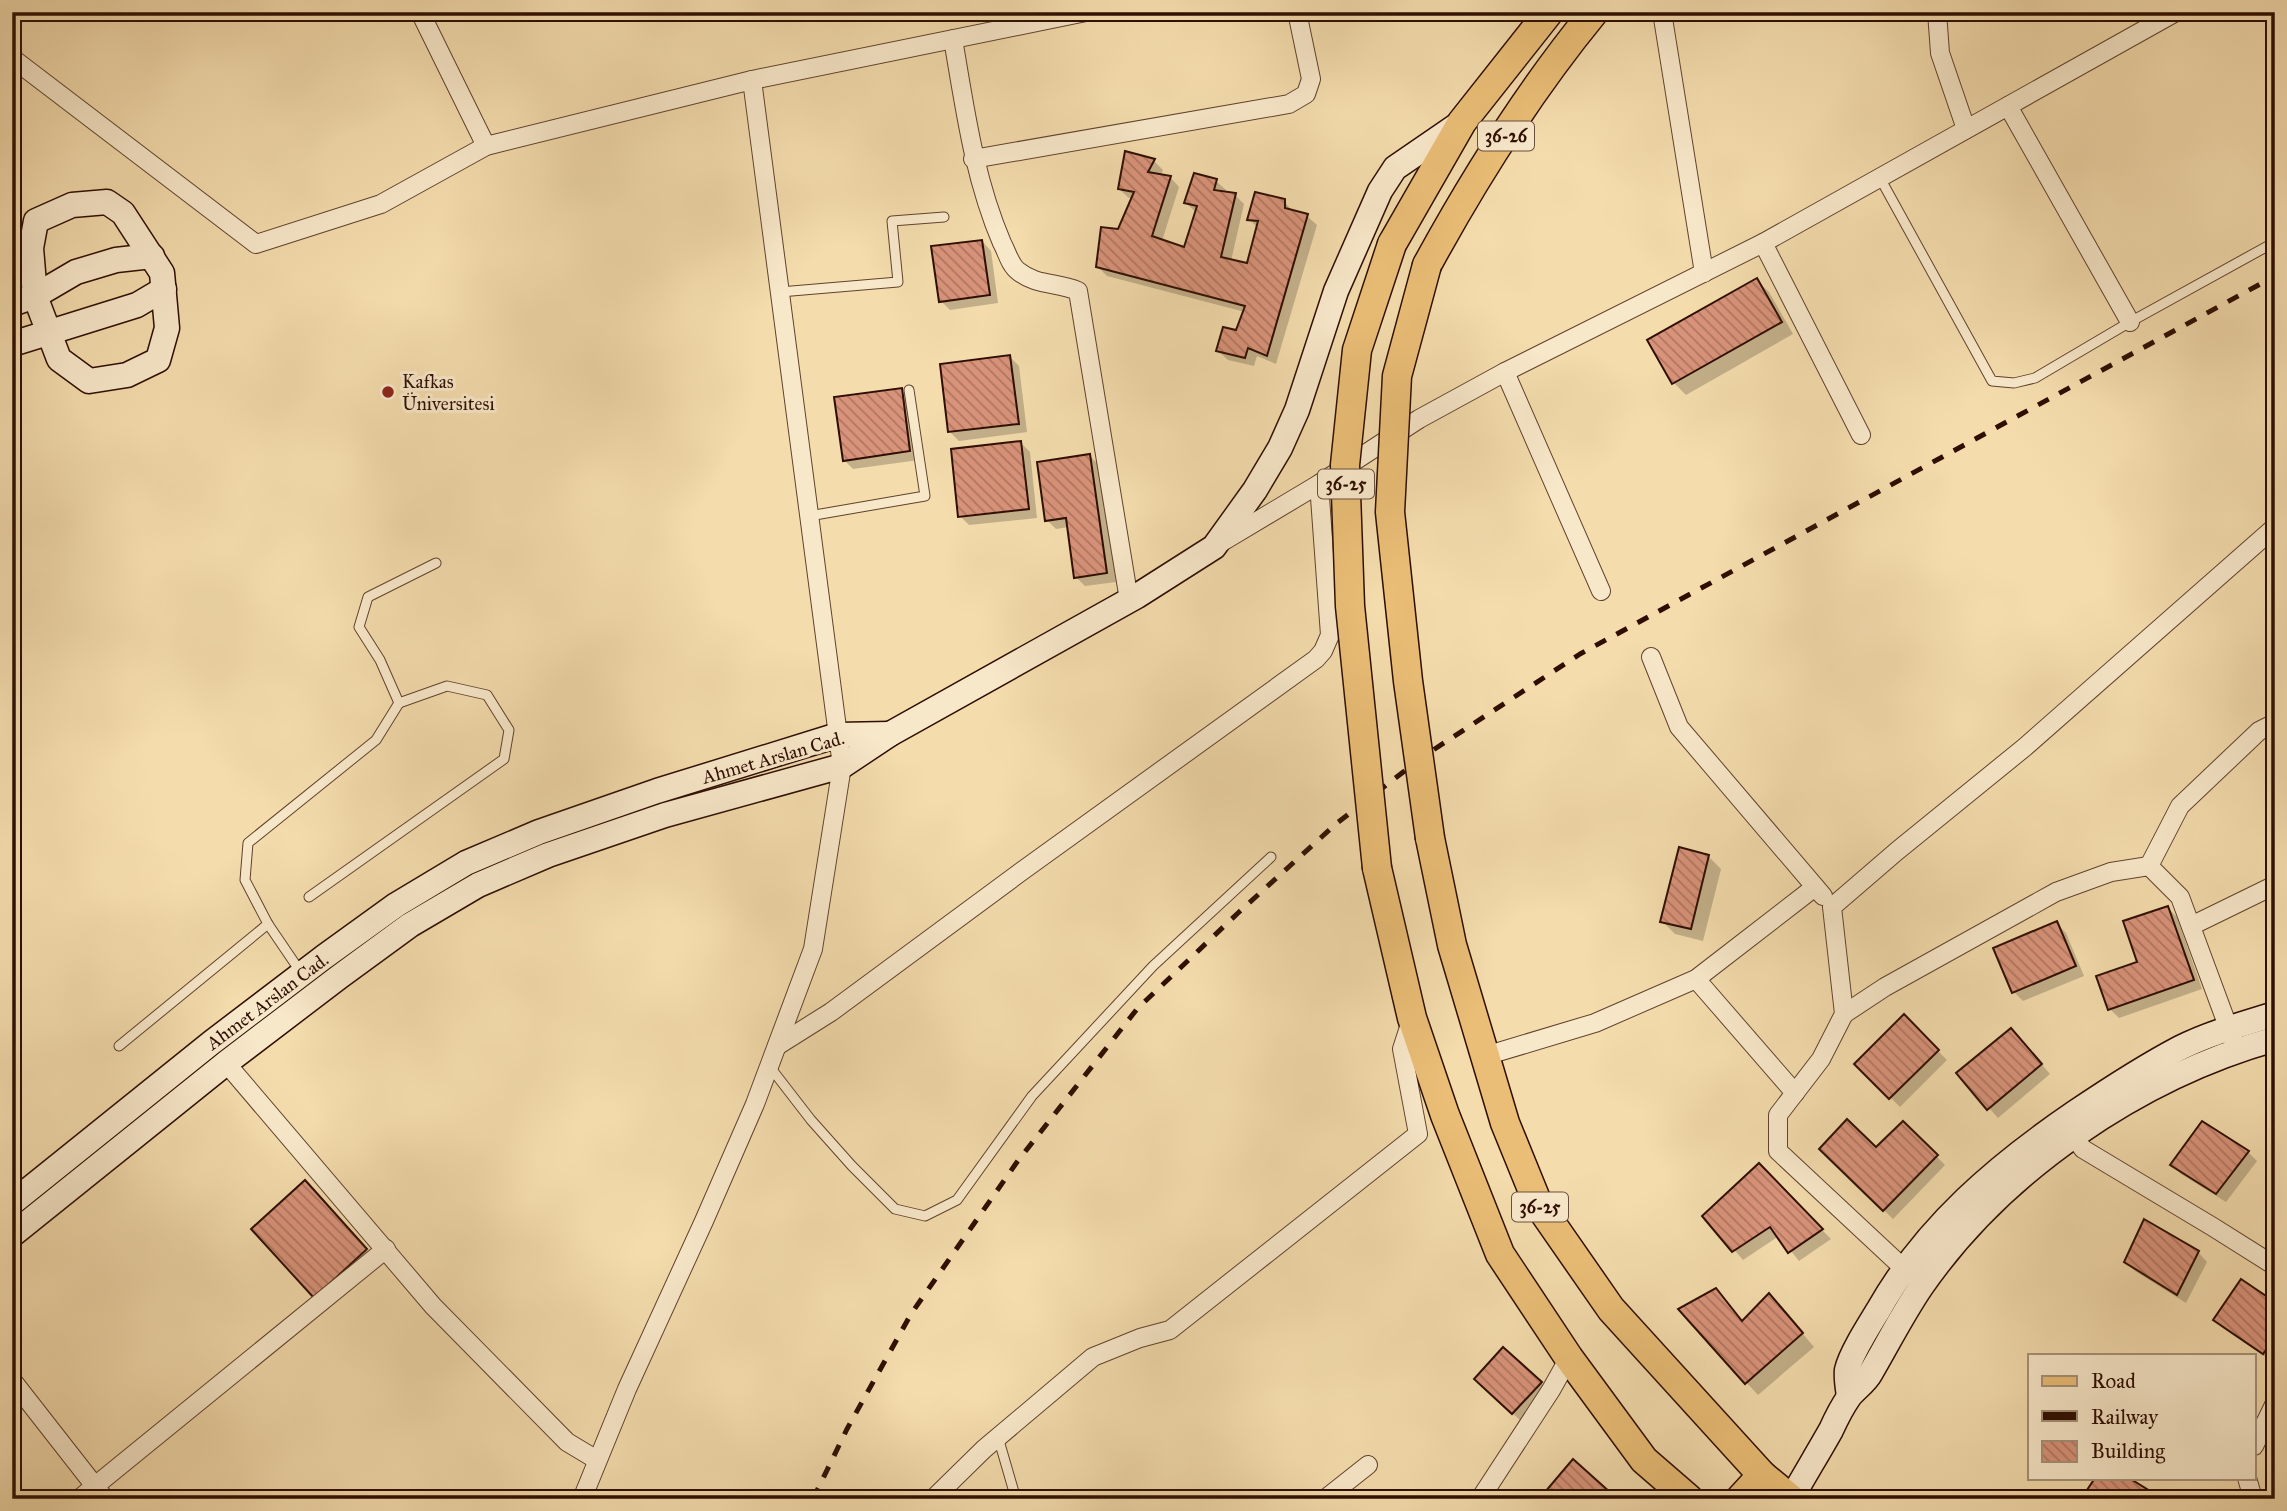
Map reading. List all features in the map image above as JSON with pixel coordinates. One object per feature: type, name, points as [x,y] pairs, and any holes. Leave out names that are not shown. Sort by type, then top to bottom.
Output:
[{"type":"main road","name":"36-25","points":[[1549,12],[1462,122],[1392,244],[1357,351],[1345,465],[1350,606],[1377,868],[1412,1018],[1446,1115],[1500,1254],[1569,1357],[1644,1461],[1689,1499]]},
{"type":"main road","name":"36-26","points":[[1408,681],[1390,512],[1393,424],[1397,376],[1427,265],[1462,201],[1565,47],[1594,12]]},
{"type":"main road","name":"36-25","points":[[1408,681],[1430,838],[1452,945],[1505,1123],[1538,1204],[1611,1309],[1762,1475],[1791,1499]]},
{"type":"main road","points":[[1740,1499],[1762,1475]]},
{"type":"street","points":[[421,12],[486,146]]},
{"type":"street","points":[[12,58],[256,244],[380,204],[486,146],[752,80],[1086,12]]},
{"type":"street","points":[[973,159],[1290,104],[1306,93],[1311,79],[1297,12]]},
{"type":"street","points":[[1662,12],[1704,273]]},
{"type":"street","points":[[1937,12],[1940,52],[1966,129]]},
{"type":"street","points":[[890,734],[1129,600],[1319,484],[1419,419],[1505,372],[1763,243],[2176,12]]},
{"type":"street","points":[[953,39],[973,159],[988,211],[1016,270],[1031,280],[1065,285],[1078,290],[1129,600]]},
{"type":"street","points":[[582,1499],[626,1389],[715,1198],[813,949],[837,811],[842,766],[752,80]]},
{"type":"street","points":[[2008,106],[2130,321]]},
{"type":"street","points":[[1214,547],[1255,490],[1280,448],[1297,410],[1336,291],[1380,191],[1402,162],[1462,122]]},
{"type":"street","points":[[107,202],[123,213],[152,256],[162,273],[164,289],[167,328],[158,360],[127,375],[89,382],[59,359],[49,332],[23,300],[36,221],[72,205],[107,202]]},
{"type":"street","points":[[1763,243],[1861,435]]},
{"type":"street","points":[[23,300],[76,272],[116,260],[152,256]]},
{"type":"street","points":[[12,344],[99,319],[137,305],[164,289]]},
{"type":"street","points":[[1505,372],[1601,591]]},
{"type":"street","points":[[777,1046],[831,1012],[1022,870],[1316,659],[1331,635],[1319,484]]},
{"type":"street","points":[[1832,907],[1896,851],[2025,747],[2275,527]]},
{"type":"street","points":[[1651,657],[1679,727],[1832,907],[1844,1014]]},
{"type":"street","points":[[2149,866],[2180,806],[2259,731],[2275,723]]},
{"type":"street","name":"Ahmet Arslan Cad.","points":[[12,1203],[211,1043],[302,974],[396,905],[466,863],[565,822],[838,735],[890,734]]},
{"type":"street","name":"Ahmet Arslan Cad.","points":[[12,1235],[226,1063],[410,925],[478,885],[548,855],[665,815],[842,766],[890,734]]},
{"type":"street","points":[[2149,866],[2180,897],[2232,1039]]},
{"type":"street","points":[[1913,1277],[1778,1151],[1778,1115],[1821,1059],[1844,1014],[1910,973],[2056,892],[2111,872],[2149,866]]},
{"type":"street","points":[[2191,926],[2275,885]]},
{"type":"street","points":[[1485,1056],[1595,1023],[1696,979],[1815,887]]},
{"type":"street","points":[[1696,979],[1796,1093]]},
{"type":"street","points":[[1791,1499],[1849,1396],[1869,1377],[1886,1344],[1913,1277],[1962,1236],[1994,1203],[2050,1154],[2068,1129],[2128,1101],[2275,1014]]},
{"type":"street","points":[[933,1499],[998,1437],[1093,1357],[1140,1338],[1170,1330],[1418,1134],[1402,1049],[1412,1018]]},
{"type":"street","points":[[2232,1039],[2275,1039]]},
{"type":"street","points":[[226,1063],[433,1306],[568,1441],[597,1460]]},
{"type":"street","points":[[2068,1129],[2083,1149],[2275,1266]]},
{"type":"street","points":[[79,1499],[101,1492],[386,1249]]},
{"type":"street","points":[[1480,1499],[1551,1390],[1569,1357]]},
{"type":"street","points":[[12,1380],[101,1492]]},
{"type":"street","points":[[2256,1442],[2275,1403]]},
{"type":"street","points":[[1325,1499],[1368,1465]]},
{"type":"street","points":[[2248,1480],[2252,1495],[2258,1499]]},
{"type":"lane","points":[[1880,178],[1992,381],[2014,383],[2035,378],[2130,321],[2275,242]]},
{"type":"lane","points":[[780,292],[898,282],[892,221],[944,217]]},
{"type":"lane","points":[[809,516],[925,496],[909,390]]},
{"type":"lane","points":[[399,703],[380,660],[359,627],[368,597],[436,563]]},
{"type":"lane","points":[[302,974],[268,924],[245,880],[248,843],[376,740],[399,703],[447,686],[487,695],[509,730],[505,759],[309,897]]},
{"type":"lane","points":[[769,1066],[811,1120],[895,1209],[925,1216],[957,1200],[1032,1096],[1153,966],[1271,857]]},
{"type":"lane","points":[[119,1046],[268,924]]},
{"type":"lane","points":[[998,1437],[1016,1499]]},
{"type":"building","points":[[1125,151],[1155,159],[1148,172],[1171,176],[1152,236],[1184,247],[1197,206],[1184,203],[1194,173],[1217,179],[1214,190],[1236,193],[1221,257],[1247,263],[1258,221],[1247,220],[1255,192],[1285,199],[1285,208],[1308,214],[1267,356],[1248,348],[1245,358],[1216,351],[1223,327],[1236,330],[1245,306],[1096,267],[1101,227],[1118,229],[1134,192],[1118,189]]},
{"type":"building","points":[[982,240],[990,295],[939,302],[931,246]]},
{"type":"building","points":[[1757,278],[1782,322],[1672,384],[1647,340]]},
{"type":"building","points":[[1010,355],[1019,424],[948,432],[940,364]]},
{"type":"building","points":[[902,388],[910,451],[843,461],[834,397]]},
{"type":"building","points":[[1021,441],[1029,509],[958,517],[951,449]]},
{"type":"building","points":[[1090,454],[1107,573],[1074,578],[1066,518],[1045,521],[1037,462]]},
{"type":"building","points":[[1679,847],[1709,855],[1691,929],[1660,922]]},
{"type":"building","points":[[2168,906],[2194,980],[2108,1010],[2096,976],[2137,962],[2123,921]]},
{"type":"building","points":[[2057,921],[2076,966],[2012,993],[1993,948]]},
{"type":"building","points":[[1904,1014],[1939,1050],[1889,1099],[1854,1064]]},
{"type":"building","points":[[2011,1028],[2042,1064],[1987,1110],[1956,1073]]},
{"type":"building","points":[[1847,1119],[1876,1147],[1903,1121],[1938,1155],[1883,1211],[1819,1149]]},
{"type":"building","points":[[2202,1121],[2249,1151],[2216,1194],[2170,1165]]},
{"type":"building","points":[[1759,1163],[1823,1229],[1788,1253],[1770,1227],[1732,1252],[1702,1216]]},
{"type":"building","points":[[305,1180],[367,1249],[314,1298],[251,1229]]},
{"type":"building","points":[[2144,1219],[2199,1251],[2177,1295],[2124,1262]]},
{"type":"building","points":[[2241,1279],[2275,1302],[2275,1337],[2263,1354],[2213,1320]]},
{"type":"building","points":[[1716,1288],[1742,1321],[1769,1293],[1803,1333],[1745,1384],[1678,1309]]},
{"type":"building","points":[[1503,1347],[1542,1382],[1512,1414],[1474,1379]]},
{"type":"building","points":[[1573,1459],[1611,1493],[1605,1499],[1539,1499]]},
{"type":"building","points":[[2094,1480],[2132,1480],[2163,1499],[2095,1499],[2085,1493]]},
{"type":"railway","points":[[813,1499],[847,1429],[911,1314],[1017,1162],[1137,1009],[1337,823],[1424,756],[1580,654],[2275,276]]},
{"type":"place","name":"Kafkas Üniversitesi","points":[[388,392]]}]
